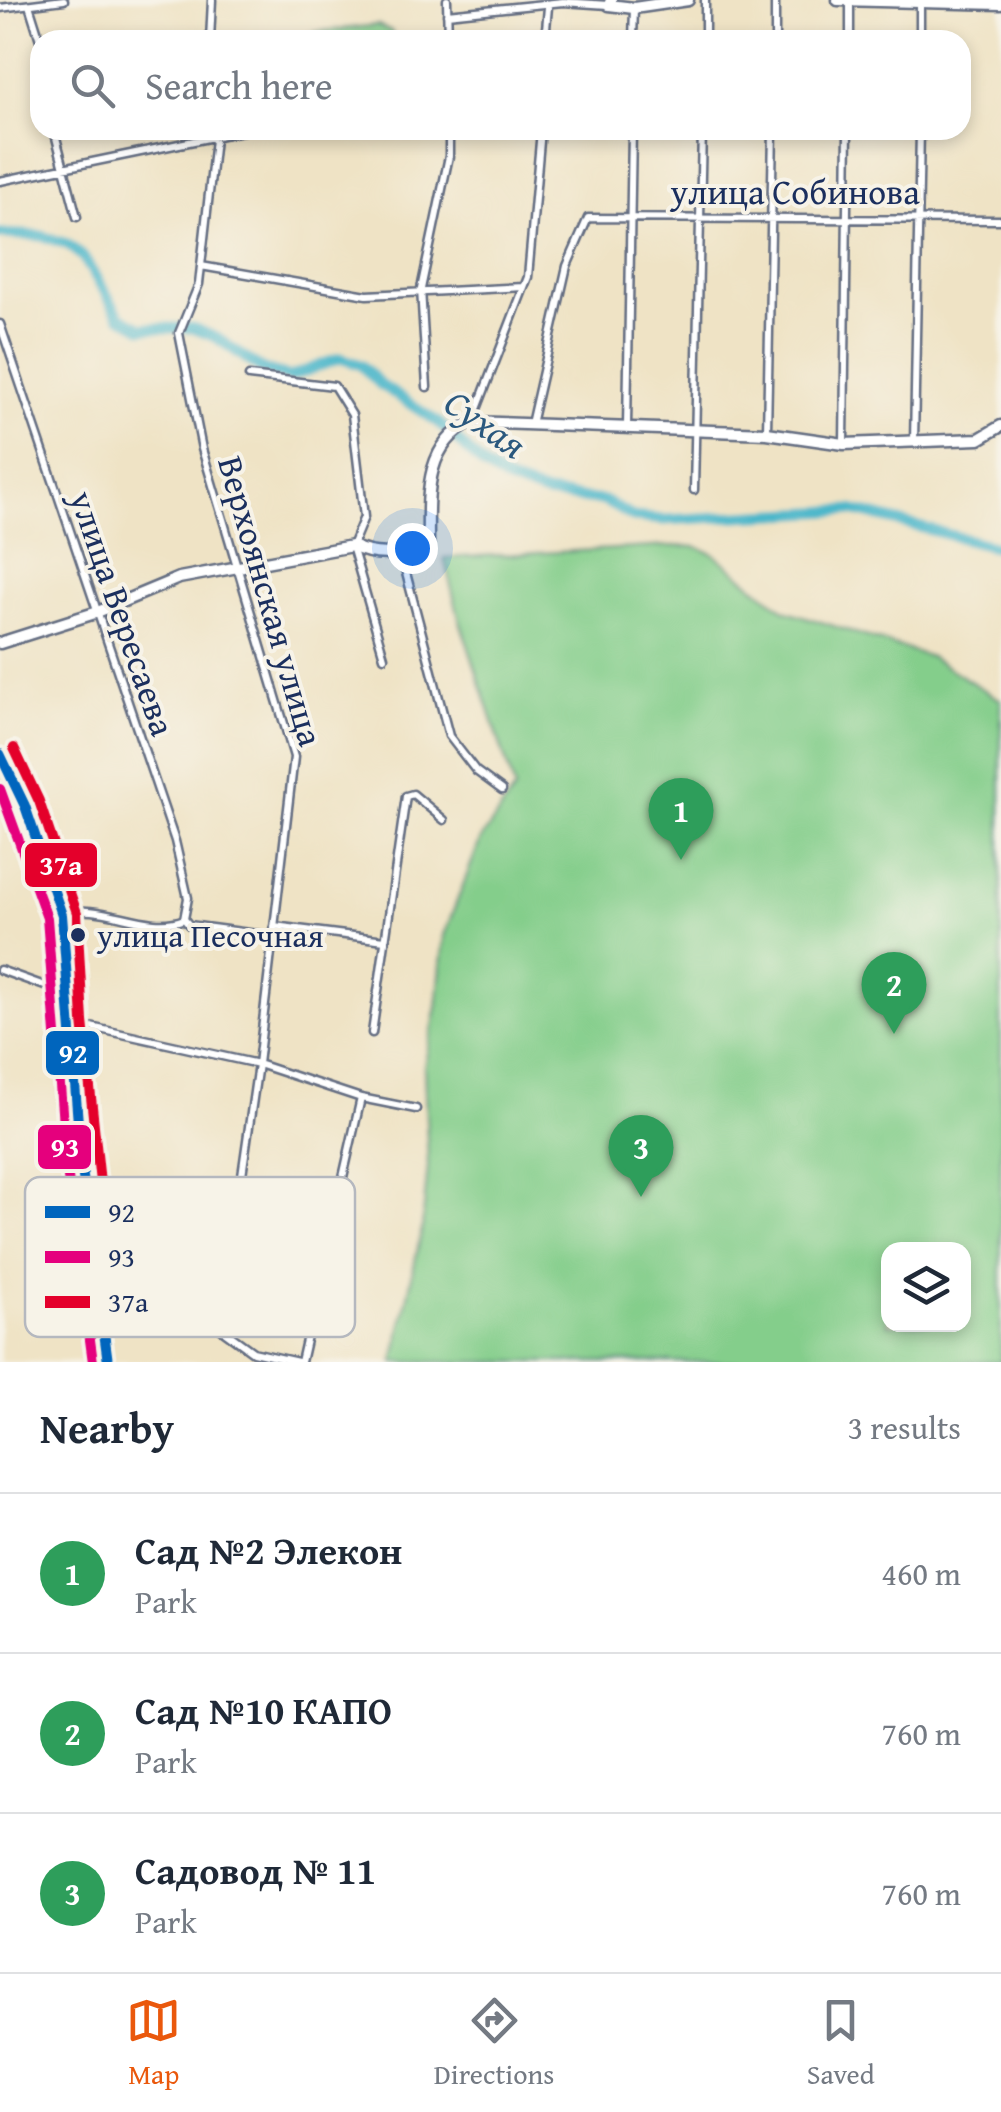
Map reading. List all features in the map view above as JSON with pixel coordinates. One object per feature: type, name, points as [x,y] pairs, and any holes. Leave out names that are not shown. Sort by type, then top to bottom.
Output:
[{"type":"street","points":[[0,7],[64,0]]},
{"type":"street","points":[[210,30],[212,0]]},
{"type":"street","points":[[446,0],[448,30]]},
{"type":"street","points":[[447,14],[548,7],[563,2],[634,8],[688,0]]},
{"type":"street","points":[[704,30],[706,0]]},
{"type":"street","points":[[774,30],[775,0]]},
{"type":"street","points":[[838,0],[1001,4]]},
{"type":"street","points":[[850,0],[850,30]]},
{"type":"street","points":[[920,1],[920,30]]},
{"type":"street","points":[[29,6],[37,30]]},
{"type":"street","points":[[546,30],[548,7]]},
{"type":"street","points":[[633,30],[634,8]]},
{"type":"street","points":[[56,140],[77,217]]},
{"type":"street","points":[[0,182],[186,140]]},
{"type":"street","name":"Верхоянская улица","points":[[216,140],[202,266],[179,333],[202,449],[294,757],[242,1177]]},
{"type":"street","points":[[427,387],[421,290],[449,140]]},
{"type":"street","points":[[472,422],[524,287],[540,140]]},
{"type":"street","points":[[627,428],[632,140]]},
{"type":"street","points":[[694,490],[702,140]]},
{"type":"street","points":[[768,433],[773,140]]},
{"type":"street","points":[[844,444],[848,140]]},
{"type":"street","points":[[914,444],[920,140]]},
{"type":"street","name":"улица Собинова","points":[[531,424],[566,266],[588,218],[919,216],[1001,220]]},
{"type":"street","points":[[202,266],[366,295],[524,287]]},
{"type":"street","name":"улица Вересаева","points":[[0,324],[175,841],[188,898],[184,919]]},
{"type":"street","points":[[249,376],[334,386],[352,415],[364,517],[352,546],[384,657]]},
{"type":"street","points":[[0,642],[95,613],[179,578],[241,570],[352,546],[370,554],[400,554],[428,544],[428,481],[447,440],[472,422],[768,433],[844,444],[980,439],[1001,426]]},
{"type":"street","points":[[400,554],[448,736],[476,771],[502,790]]},
{"type":"street","points":[[0,754],[26,806],[62,914],[68,1022],[84,1177]]},
{"type":"street","points":[[372,1033],[406,796],[413,794],[444,820]]},
{"type":"street","points":[[62,914],[74,910],[132,919],[184,919],[190,925],[273,936]]},
{"type":"street","points":[[274,926],[385,940]]},
{"type":"street","points":[[0,971],[68,994]]},
{"type":"street","points":[[68,1022],[258,1064],[362,1098],[416,1110]]},
{"type":"street","points":[[343,1177],[362,1098]]},
{"type":"street","points":[[104,1337],[108,1362]]},
{"type":"street","points":[[232,1337],[253,1352],[299,1362],[305,1337]]},
{"type":"green space","points":[[378,25],[389,30],[334,30]]},
{"type":"green space","points":[[697,547],[714,554],[784,610],[930,657],[1001,700],[1001,1362],[394,1362],[422,1228],[428,1166],[424,1067],[437,1007],[444,935],[480,841],[515,789],[459,618],[444,558]]},
{"type":"waterway","name":"Сухая","points":[[0,234],[42,236],[67,244],[83,257],[120,316],[142,328],[193,328],[217,338],[261,369],[290,377],[340,358],[361,365],[381,385],[439,423],[485,467],[510,482],[546,494],[604,501],[633,517],[664,520],[852,510],[1001,548]]},
{"type":"transit line","name":"37а","points":[[14,748],[39,801],[77,913],[83,1021],[99,1177]]},
{"type":"transit line","name":"92","points":[[0,754],[25,806],[62,915],[83,1177]]},
{"type":"transit line","name":"93","points":[[0,789],[47,918],[68,1177]]},
{"type":"transit line","name":"93","points":[[90,1337],[93,1362]]},
{"type":"transit line","name":"92","points":[[105,1337],[108,1362]]},
{"type":"place","name":"Сад №2 Элекон","points":[[681,860]]},
{"type":"place","name":"улица Песочная","points":[[78,935]]},
{"type":"place","name":"Сад №10 КАПО","points":[[894,1034]]},
{"type":"place","name":"Садовод № 11","points":[[641,1197]]}]
